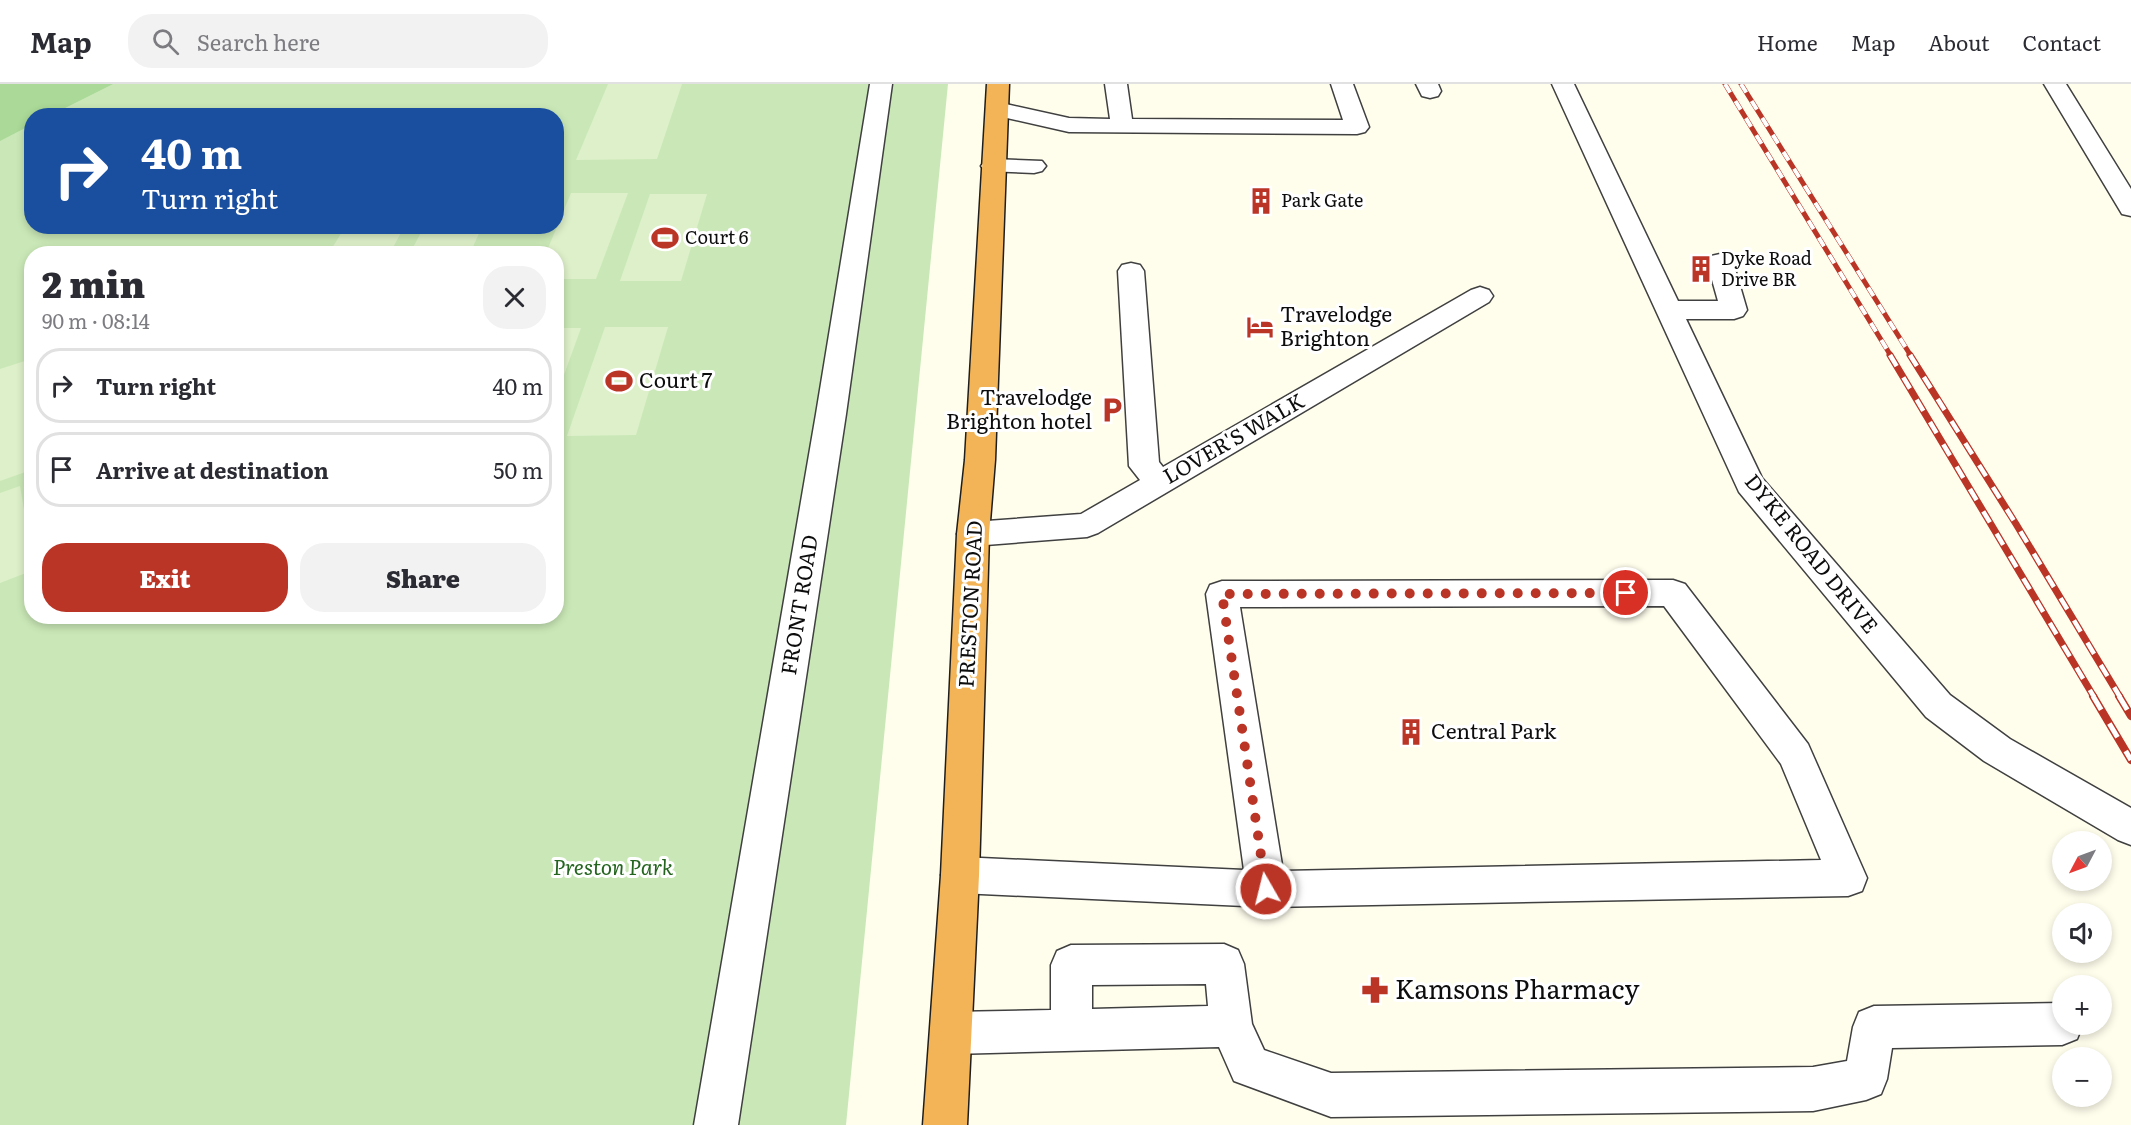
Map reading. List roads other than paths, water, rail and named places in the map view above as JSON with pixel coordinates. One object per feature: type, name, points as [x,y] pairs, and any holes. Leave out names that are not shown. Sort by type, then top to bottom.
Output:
[{"type":"highway","name":"PRESTON ROAD","points":[[945,1125],[960,875],[973,534],[980,460],[998,84]]},
{"type":"street","name":"FRONT ROAD","points":[[716,1125],[798,623],[881,84]]},
{"type":"street","points":[[1116,84],[1122,126]]},
{"type":"street","points":[[997,110],[1069,125],[1357,127],[1342,84]]},
{"type":"street","name":"DYKE ROAD DRIVE","points":[[1563,84],[1750,484],[1938,706],[1996,750],[2131,828]]},
{"type":"street","points":[[2055,84],[2131,209]]},
{"type":"street","points":[[993,166],[1034,166]]},
{"type":"street","points":[[1668,310],[1734,310],[1720,262]]},
{"type":"street","points":[[1131,271],[1144,466],[1160,482]]},
{"type":"street","name":"LOVER'S WALK","points":[[973,534],[1087,525],[1480,296]]},
{"type":"street","points":[[960,875],[1266,889],[1848,878],[1795,755],[1673,593],[1222,594],[1266,889]]},
{"type":"street","points":[[1072,1031],[1071,965],[1224,964],[1231,1026],[1249,1066],[1330,1095],[1813,1089],[1866,1080],[1874,1027],[2052,1024]]},
{"type":"street","points":[[951,1033],[1231,1026]]},
{"type":"railway","points":[[1725,84],[1891,356]]},
{"type":"railway","points":[[1741,84],[1911,356]]},
{"type":"railway","points":[[1890,355],[2094,697]]},
{"type":"railway","points":[[1910,355],[2016,524],[2120,697]]},
{"type":"railway","points":[[2093,696],[2131,760]]},
{"type":"railway","points":[[2119,696],[2131,716]]},
{"type":"place","name":"Park Gate","points":[[1261,201]]},
{"type":"place","name":"Court 6","points":[[665,238]]},
{"type":"place","name":"Dyke Road Drive BR","points":[[1701,269]]},
{"type":"place","name":"Travelodge Brighton","points":[[1260,327]]},
{"type":"place","name":"Court 7","points":[[619,381]]},
{"type":"place","name":"Travelodge Brighton hotel","points":[[1112,410]]},
{"type":"place","name":"Central Park","points":[[1411,732]]},
{"type":"place","name":"Kamsons Pharmacy","points":[[1375,990]]},
{"type":"park label","name":"Preston Park","points":[[613,868]]}]
